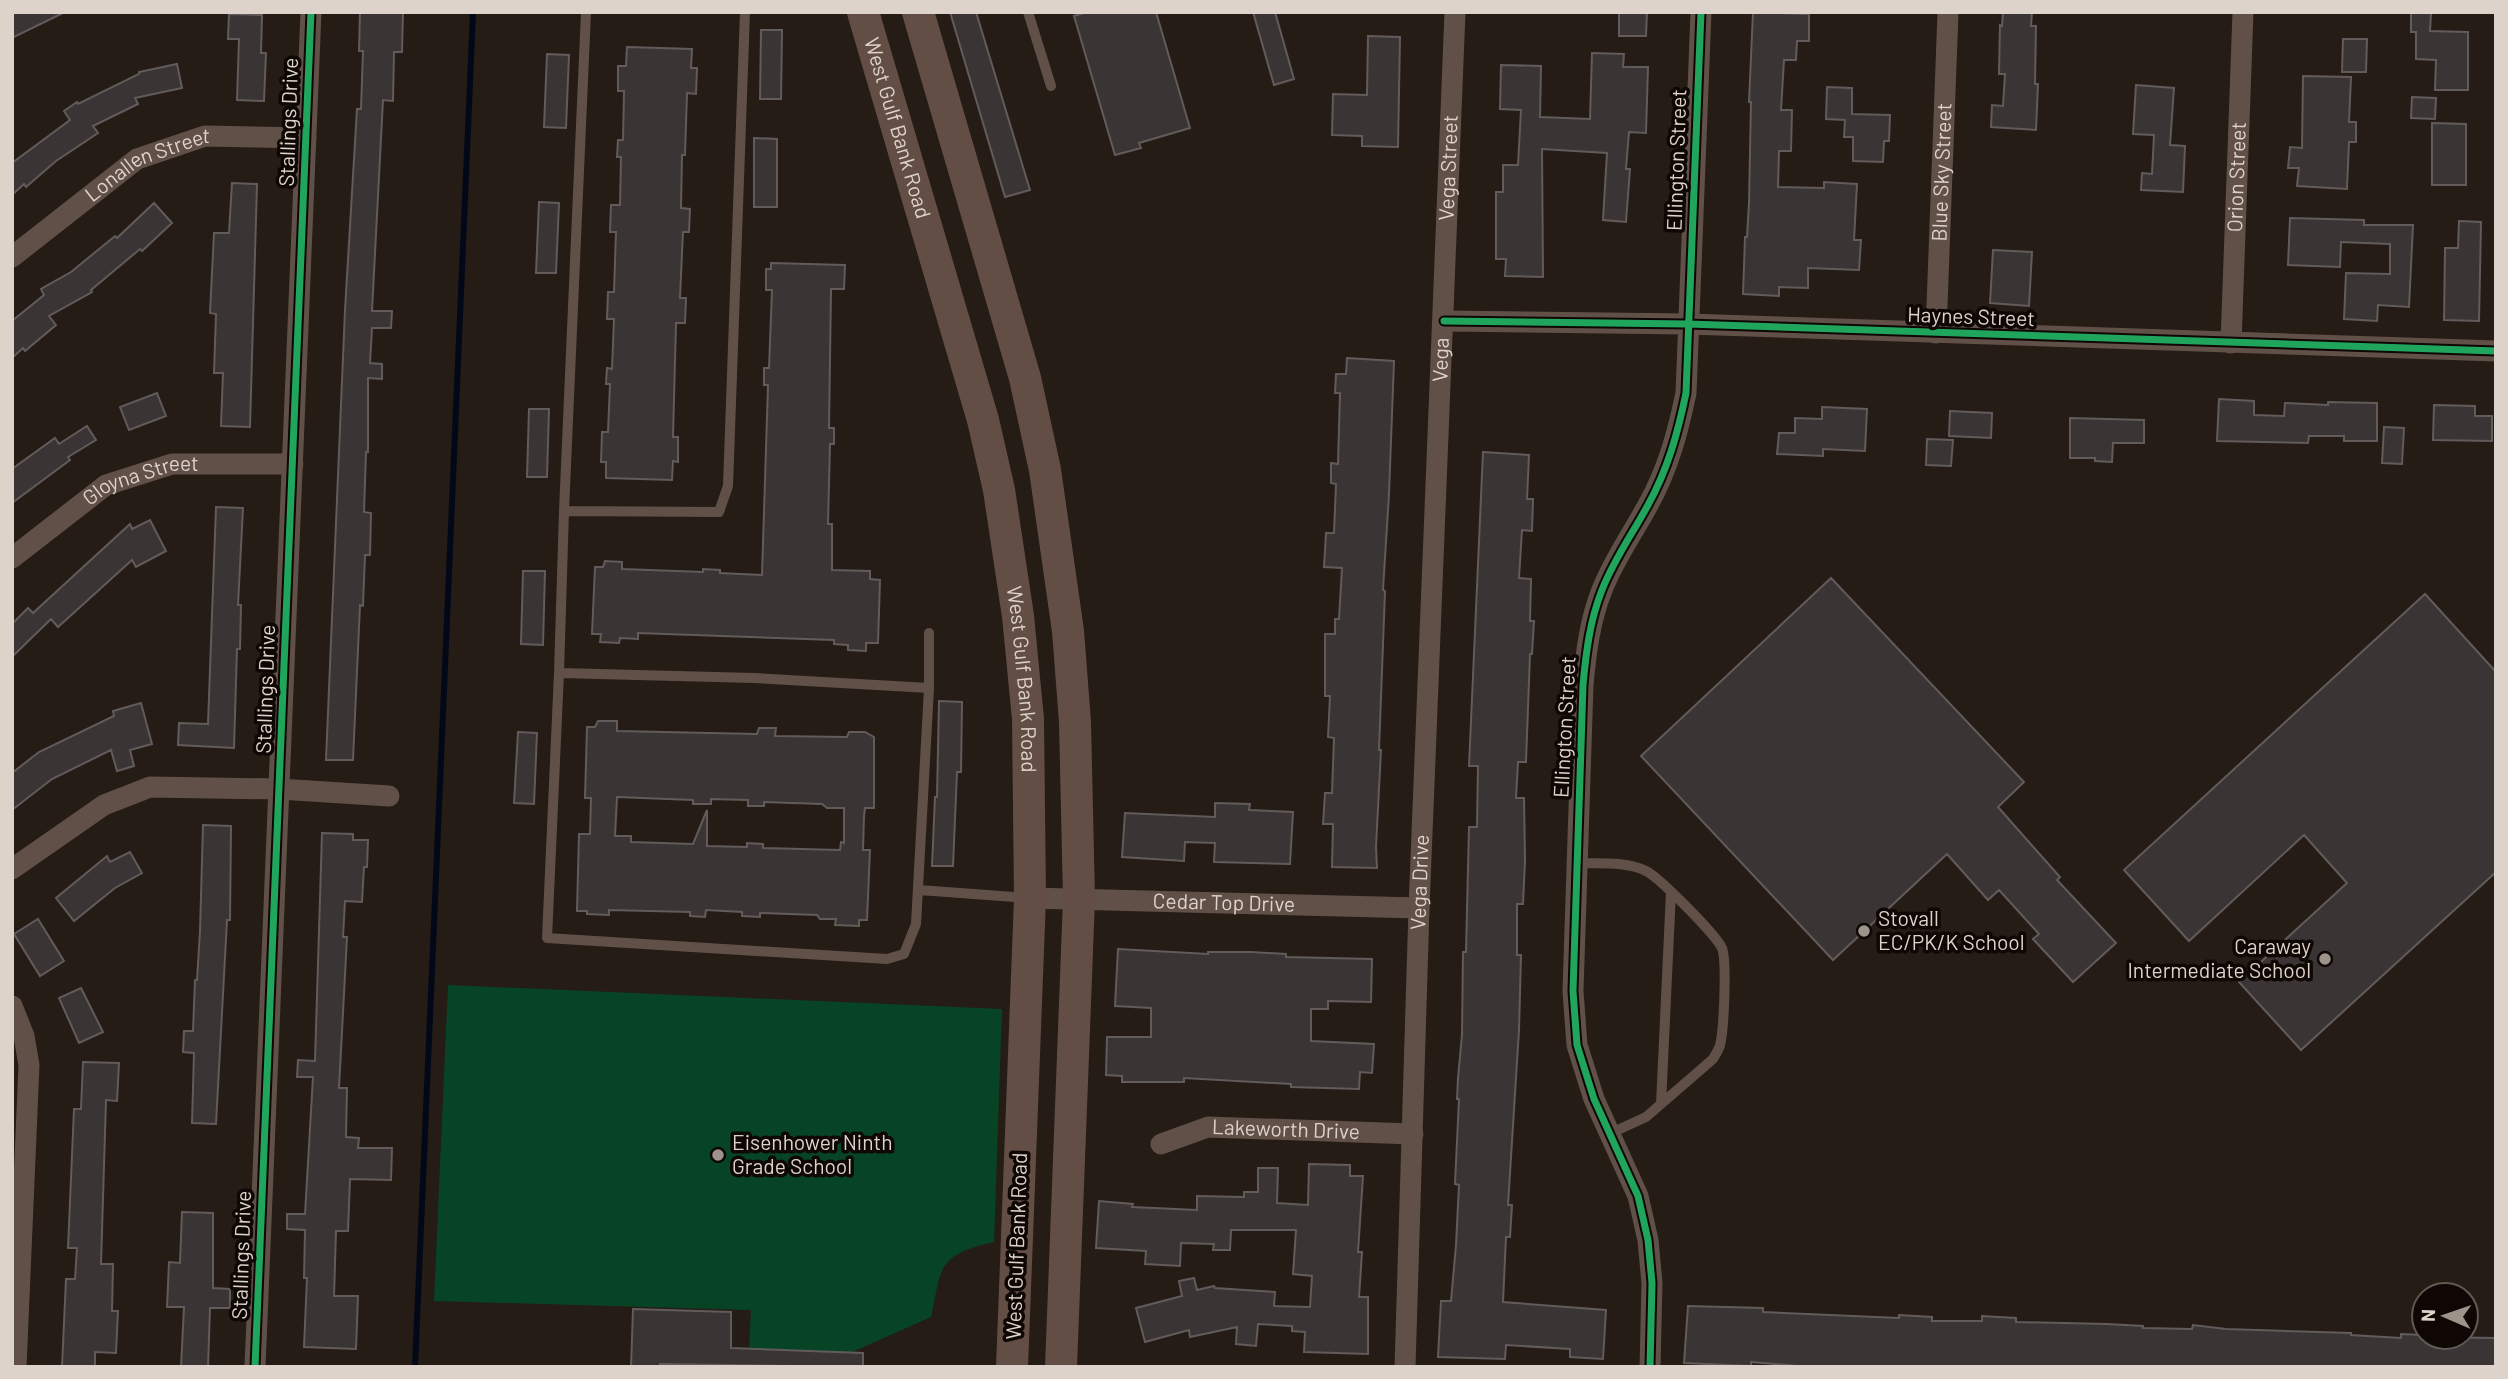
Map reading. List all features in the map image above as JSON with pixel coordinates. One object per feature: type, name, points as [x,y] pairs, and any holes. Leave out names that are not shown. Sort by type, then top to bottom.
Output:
[{"type":"main road","name":"West Gulf Bank Road","points":[[863,12],[983,420],[1009,545],[1028,719],[1030,898],[1012,1367]]},
{"type":"main road","points":[[918,12],[1025,378],[1045,470],[1068,631],[1076,722],[1079,899],[1061,1367]]},
{"type":"main road","points":[[922,208],[971,192]]},
{"type":"main road","points":[[1009,545],[1056,538]]},
{"type":"main road","points":[[1016,1267],[1065,1268]]},
{"type":"street","name":"Stallings Drive","points":[[255,1367],[311,12]]},
{"type":"street","name":"Vega Street","points":[[1444,321],[1455,12]]},
{"type":"street","name":"Ellington Street","points":[[1650,1367],[1653,1283],[1648,1240],[1637,1196],[1594,1099],[1577,1045],[1573,991],[1583,685],[1588,638],[1601,592],[1618,555],[1648,505],[1676,440],[1685,393],[1701,12]]},
{"type":"street","name":"Blue Sky Street","points":[[1936,333],[1948,12]]},
{"type":"street","name":"Orion Street","points":[[2231,343],[2243,12]]},
{"type":"street","name":"Lonallen Street","points":[[12,257],[137,159],[205,136],[306,138]]},
{"type":"street","name":"Haynes Street","points":[[1444,321],[1688,324],[2496,351]]},
{"type":"street","name":"Vega","points":[[1440,397],[1444,321]]},
{"type":"street","name":"Vega Drive","points":[[1405,1367],[1419,908],[1440,397]]},
{"type":"street","name":"Gloyna Street","points":[[12,558],[106,485],[172,464],[293,464]]},
{"type":"street","points":[[12,869],[104,805],[150,787],[279,789],[389,796]]},
{"type":"street","name":"Cedar Top Drive","points":[[1030,898],[1419,908]]},
{"type":"street","points":[[12,1006],[24,1036],[29,1065],[16,1367]]},
{"type":"street","name":"Lakeworth Drive","points":[[1161,1144],[1208,1127],[1413,1134]]},
{"type":"lane","points":[[586,12],[547,938],[887,959],[904,954],[916,924],[919,890],[929,688],[929,633]]},
{"type":"lane","points":[[564,511],[719,512],[728,486],[745,12]]},
{"type":"lane","points":[[1028,12],[1051,86]]},
{"type":"lane","points":[[559,673],[754,678],[929,688]]},
{"type":"lane","points":[[1577,863],[1631,866],[1648,872],[1671,892],[1721,947],[1724,961],[1722,1034],[1720,1047],[1713,1059],[1646,1117],[1609,1134]]},
{"type":"lane","points":[[919,890],[1030,898]]},
{"type":"lane","points":[[1661,1104],[1671,892]]},
{"type":"green space","name":"Eisenhower Ninth Grade School","points":[[448,985],[1002,1009],[994,1242],[962,1252],[946,1265],[941,1274],[931,1317],[850,1353],[749,1349],[751,1310],[434,1301]]},
{"type":"building","points":[[12,12],[65,12],[12,38]]},
{"type":"building","points":[[360,12],[403,12],[402,52],[394,52],[393,101],[383,100],[372,311],[392,311],[391,328],[372,328],[370,363],[382,364],[382,379],[368,378],[368,452],[364,512],[371,513],[370,555],[365,555],[363,606],[360,605],[353,760],[326,760],[345,310],[357,109],[361,109],[363,51],[359,51]]},
{"type":"building","points":[[950,12],[976,12],[1030,190],[1005,197]]},
{"type":"building","points":[[1087,12],[1156,12],[1190,128],[1139,143],[1141,148],[1115,155],[1074,16]]},
{"type":"building","points":[[1253,12],[1275,12],[1294,79],[1274,85]]},
{"type":"building","points":[[1619,12],[1647,12],[1646,36],[1619,36]]},
{"type":"building","points":[[1753,12],[1809,14],[1809,41],[1797,41],[1796,60],[1784,60],[1781,110],[1792,110],[1791,151],[1779,151],[1778,187],[1824,188],[1824,182],[1857,184],[1854,240],[1861,240],[1859,270],[1808,268],[1808,288],[1779,287],[1779,296],[1743,294],[1749,203],[1749,102]]},
{"type":"building","points":[[2003,12],[2032,12],[2031,26],[2036,26],[2036,130],[1991,127],[1992,105],[2003,106],[2005,74],[1999,74],[2000,25],[2002,26]]},
{"type":"building","points":[[2411,13],[2431,13],[2430,31],[2468,32],[2468,90],[2435,90],[2436,60],[2416,59],[2416,32],[2411,32]]},
{"type":"building","points":[[229,14],[262,15],[261,53],[266,53],[264,101],[237,100],[239,39],[228,39]]},
{"type":"building","points":[[761,30],[782,30],[781,99],[760,99]]},
{"type":"building","points":[[1368,36],[1400,37],[1398,147],[1362,146],[1362,136],[1332,135],[1333,94],[1367,95]]},
{"type":"building","points":[[2343,39],[2367,39],[2366,72],[2342,72]]},
{"type":"building","points":[[627,47],[692,49],[691,68],[697,68],[696,94],[687,93],[685,155],[682,155],[681,208],[690,209],[689,232],[683,232],[680,298],[686,298],[685,323],[676,323],[673,437],[678,437],[678,462],[673,461],[672,480],[606,478],[606,462],[601,462],[602,432],[608,432],[610,384],[606,384],[607,368],[612,369],[614,319],[607,319],[608,292],[614,292],[616,232],[610,232],[611,205],[620,205],[621,157],[617,157],[618,140],[623,140],[624,91],[618,91],[618,66],[626,66]]},
{"type":"building","points":[[1592,53],[1624,54],[1623,67],[1648,67],[1646,133],[1629,132],[1626,169],[1630,169],[1626,222],[1603,220],[1607,153],[1542,149],[1543,277],[1505,276],[1506,259],[1496,259],[1496,192],[1503,192],[1503,165],[1518,165],[1521,110],[1500,109],[1501,65],[1541,66],[1540,117],[1590,119]]},
{"type":"building","points":[[547,54],[569,55],[566,128],[544,127]]},
{"type":"building","points":[[177,64],[182,88],[135,98],[138,104],[93,126],[98,133],[12,195],[12,163],[70,120],[64,111],[139,72]]},
{"type":"building","points":[[2303,76],[2351,77],[2349,122],[2356,122],[2356,142],[2349,142],[2347,189],[2297,186],[2299,168],[2288,168],[2290,147],[2302,148]]},
{"type":"building","points":[[2136,85],[2174,88],[2170,145],[2185,146],[2183,192],[2141,190],[2142,173],[2152,174],[2154,135],[2133,134]]},
{"type":"building","points":[[1827,87],[1852,88],[1852,114],[1890,115],[1889,141],[1884,141],[1883,162],[1853,161],[1853,137],[1844,137],[1845,120],[1826,119]]},
{"type":"building","points":[[2412,97],[2436,98],[2435,119],[2411,118]]},
{"type":"building","points":[[2432,123],[2466,124],[2466,185],[2432,185]]},
{"type":"building","points":[[754,138],[777,139],[777,207],[754,207]]},
{"type":"building","points":[[232,183],[257,184],[250,427],[221,426],[223,373],[214,373],[216,314],[210,313],[214,233],[229,233]]},
{"type":"building","points":[[539,202],[559,203],[556,273],[536,273]]},
{"type":"building","points":[[154,203],[172,223],[142,251],[140,249],[91,290],[92,292],[49,316],[56,325],[25,351],[23,348],[12,358],[12,321],[44,295],[41,289],[71,272],[115,236],[117,238]]},
{"type":"building","points":[[2290,218],[2364,220],[2364,225],[2413,225],[2409,307],[2378,305],[2377,321],[2344,319],[2346,273],[2390,274],[2390,244],[2341,242],[2340,267],[2288,265]]},
{"type":"building","points":[[2459,221],[2481,222],[2479,321],[2444,320],[2445,248],[2458,248]]},
{"type":"building","points":[[1993,250],[2032,252],[2029,306],[1990,303]]},
{"type":"building","points":[[771,263],[845,265],[844,289],[831,289],[829,428],[834,428],[834,444],[830,444],[828,524],[832,524],[832,570],[870,571],[870,579],[880,580],[878,643],[866,643],[866,651],[848,650],[848,645],[834,644],[834,640],[638,633],[638,639],[620,638],[619,643],[600,642],[601,634],[592,634],[595,567],[603,567],[605,561],[622,562],[622,569],[703,572],[703,569],[720,570],[720,573],[762,575],[768,385],[764,385],[764,368],[769,368],[772,290],[766,290],[766,269],[771,269]]},
{"type":"building","points":[[1347,358],[1394,361],[1383,590],[1377,868],[1332,867],[1333,824],[1323,824],[1325,793],[1332,793],[1334,738],[1328,737],[1330,696],[1325,696],[1325,634],[1335,634],[1335,619],[1339,619],[1342,568],[1324,567],[1326,533],[1334,533],[1336,484],[1331,483],[1331,463],[1338,464],[1340,393],[1335,393],[1336,374],[1346,374]]},
{"type":"building","points":[[157,393],[166,416],[129,430],[120,407]]},
{"type":"building","points":[[2219,399],[2254,401],[2254,415],[2284,416],[2285,403],[2377,403],[2377,441],[2344,441],[2344,436],[2309,436],[2308,443],[2217,441]]},
{"type":"building","points":[[2434,405],[2475,406],[2475,416],[2492,416],[2492,441],[2433,440]]},
{"type":"building","points":[[1822,407],[1867,409],[1865,451],[1823,449],[1823,456],[1777,454],[1779,433],[1795,433],[1795,418],[1822,419]]},
{"type":"building","points":[[529,409],[549,409],[547,477],[527,477]]},
{"type":"building","points":[[1950,411],[1992,413],[1991,438],[1949,436]]},
{"type":"building","points":[[2070,418],[2144,420],[2144,443],[2113,443],[2112,462],[2095,461],[2095,458],[2070,458]]},
{"type":"building","points":[[87,426],[96,440],[68,457],[70,460],[12,503],[12,469],[55,438],[59,444]]},
{"type":"building","points":[[2384,427],[2404,428],[2402,464],[2382,463]]},
{"type":"building","points":[[1927,439],[1953,440],[1951,466],[1926,465]]},
{"type":"building","points":[[1483,452],[1529,455],[1527,499],[1533,499],[1532,531],[1522,530],[1519,578],[1531,579],[1530,621],[1534,621],[1530,654],[1526,762],[1518,762],[1516,798],[1524,798],[1525,860],[1523,904],[1517,904],[1517,955],[1521,955],[1519,1030],[1508,1205],[1512,1205],[1510,1237],[1506,1237],[1503,1302],[1606,1310],[1603,1359],[1570,1357],[1570,1349],[1506,1345],[1505,1359],[1438,1357],[1441,1301],[1451,1301],[1456,1245],[1459,1185],[1455,1184],[1457,1099],[1462,1035],[1463,952],[1466,952],[1469,827],[1477,827],[1478,766],[1469,766]]},
{"type":"building","points":[[216,507],[243,508],[238,605],[241,605],[240,649],[237,649],[234,748],[178,745],[179,723],[208,724]]},
{"type":"building","points":[[150,520],[166,551],[136,567],[132,560],[58,627],[51,619],[12,657],[12,624],[28,608],[33,613],[130,524],[132,529]]},
{"type":"building","points":[[523,571],[545,571],[543,645],[521,644]]},
{"type":"building","points":[[1831,578],[2024,782],[1998,807],[2060,877],[2057,880],[2116,943],[2073,982],[2033,939],[2039,934],[1999,890],[1988,900],[1947,854],[1833,960],[1641,756]]},
{"type":"building","points":[[2425,594],[2496,672],[2496,872],[2301,1050],[2239,982],[2347,883],[2304,835],[2189,941],[2124,870]]},
{"type":"building","points":[[939,701],[962,702],[961,772],[957,772],[953,866],[932,866]]},
{"type":"building","points":[[141,703],[152,744],[130,750],[134,766],[117,771],[111,750],[52,779],[12,810],[12,773],[39,752],[114,716],[113,711]]},
{"type":"building","points":[[598,721],[617,721],[617,731],[757,734],[759,728],[776,728],[775,736],[847,737],[849,732],[865,732],[874,737],[874,808],[865,808],[864,816],[863,850],[870,850],[867,920],[859,920],[859,926],[835,925],[836,919],[820,919],[817,915],[760,913],[760,917],[742,916],[742,912],[706,910],[705,917],[690,916],[690,912],[609,910],[609,915],[577,911],[579,834],[590,834],[591,798],[585,798],[587,727],[595,727]],"holes":[[[617,797],[693,800],[693,804],[711,804],[711,799],[748,800],[748,806],[764,806],[764,802],[822,804],[827,808],[844,808],[844,843],[841,842],[840,850],[763,848],[763,844],[747,843],[747,847],[707,846],[707,810],[693,844],[631,842],[631,836],[615,836]]]},
{"type":"building","points":[[518,732],[537,733],[534,804],[514,803]]},
{"type":"building","points":[[1215,803],[1250,804],[1249,810],[1293,812],[1290,864],[1214,862],[1215,843],[1185,842],[1184,861],[1122,857],[1125,813],[1215,817]]},
{"type":"building","points":[[203,825],[231,826],[230,920],[227,920],[216,1124],[192,1123],[194,1053],[183,1052],[184,1031],[193,1031],[200,931]]},
{"type":"building","points":[[322,833],[353,834],[353,840],[368,840],[362,902],[345,901],[343,937],[347,937],[339,1088],[347,1088],[346,1137],[359,1138],[358,1148],[392,1148],[391,1180],[350,1179],[348,1231],[336,1231],[334,1296],[358,1296],[356,1349],[304,1347],[307,1278],[304,1278],[305,1230],[287,1229],[287,1214],[305,1214],[313,1077],[297,1077],[298,1060],[315,1061]]},
{"type":"building","points":[[130,852],[142,873],[115,888],[74,921],[56,898],[107,856],[110,862]]},
{"type":"building","points":[[38,919],[64,961],[40,976],[14,934]]},
{"type":"building","points":[[1118,949],[1208,954],[1251,952],[1286,954],[1286,957],[1372,959],[1371,1002],[1328,1001],[1328,1009],[1311,1009],[1311,1041],[1374,1044],[1372,1073],[1360,1072],[1359,1089],[1291,1087],[1291,1084],[1184,1078],[1184,1082],[1122,1082],[1122,1076],[1106,1075],[1107,1037],[1151,1037],[1151,1008],[1115,1006]]},
{"type":"building","points":[[81,988],[103,1032],[79,1043],[59,998]]},
{"type":"building","points":[[83,1062],[119,1063],[117,1101],[106,1100],[101,1264],[113,1264],[112,1311],[118,1311],[116,1353],[95,1352],[95,1367],[62,1367],[66,1279],[75,1279],[77,1248],[68,1248],[74,1109],[81,1109]]},
{"type":"building","points":[[1309,1164],[1350,1165],[1350,1176],[1363,1176],[1358,1252],[1362,1252],[1359,1297],[1368,1297],[1368,1354],[1304,1352],[1305,1332],[1292,1331],[1292,1326],[1258,1324],[1256,1346],[1236,1344],[1237,1327],[1190,1337],[1189,1330],[1145,1342],[1136,1308],[1182,1296],[1179,1281],[1194,1278],[1197,1290],[1214,1286],[1275,1292],[1274,1306],[1310,1307],[1312,1276],[1293,1274],[1296,1230],[1231,1230],[1230,1250],[1213,1250],[1214,1244],[1181,1243],[1180,1266],[1145,1264],[1146,1251],[1096,1248],[1099,1201],[1133,1204],[1132,1207],[1197,1210],[1197,1196],[1244,1197],[1244,1192],[1258,1192],[1258,1168],[1278,1168],[1277,1203],[1308,1205]]},
{"type":"building","points":[[182,1212],[213,1213],[213,1288],[230,1289],[230,1308],[210,1308],[208,1367],[181,1367],[184,1307],[167,1307],[169,1262],[180,1263]]},
{"type":"building","points":[[1688,1306],[1763,1308],[1763,1312],[1932,1317],[1932,1321],[1982,1321],[1982,1316],[2016,1318],[2016,1322],[2107,1324],[2143,1328],[2192,1329],[2193,1325],[2401,1338],[2401,1334],[2410,1334],[2410,1351],[2480,1351],[2480,1338],[2496,1338],[2496,1367],[1811,1367],[1751,1362],[1751,1366],[1684,1363]]},
{"type":"building","points":[[633,1309],[731,1312],[731,1348],[863,1353],[863,1367],[660,1364],[660,1367],[631,1367]]},
{"type":"waterway","points":[[415,1367],[473,12]]},
{"type":"cycle path","points":[[255,1367],[311,12]]},
{"type":"cycle path","points":[[1650,1367],[1652,1283],[1648,1240],[1638,1196],[1594,1099],[1577,1045],[1573,991],[1583,685],[1589,636],[1598,601],[1612,568],[1648,505],[1667,464],[1686,393],[1701,12]]},
{"type":"cycle path","points":[[1444,321],[1688,324],[2496,351]]},
{"type":"place","name":"Stovall EC/PK/K School","points":[[1864,931]]},
{"type":"place","name":"Caraway Intermediate School","points":[[2325,959]]},
{"type":"place","name":"Eisenhower Ninth Grade School","points":[[718,1155]]}]
